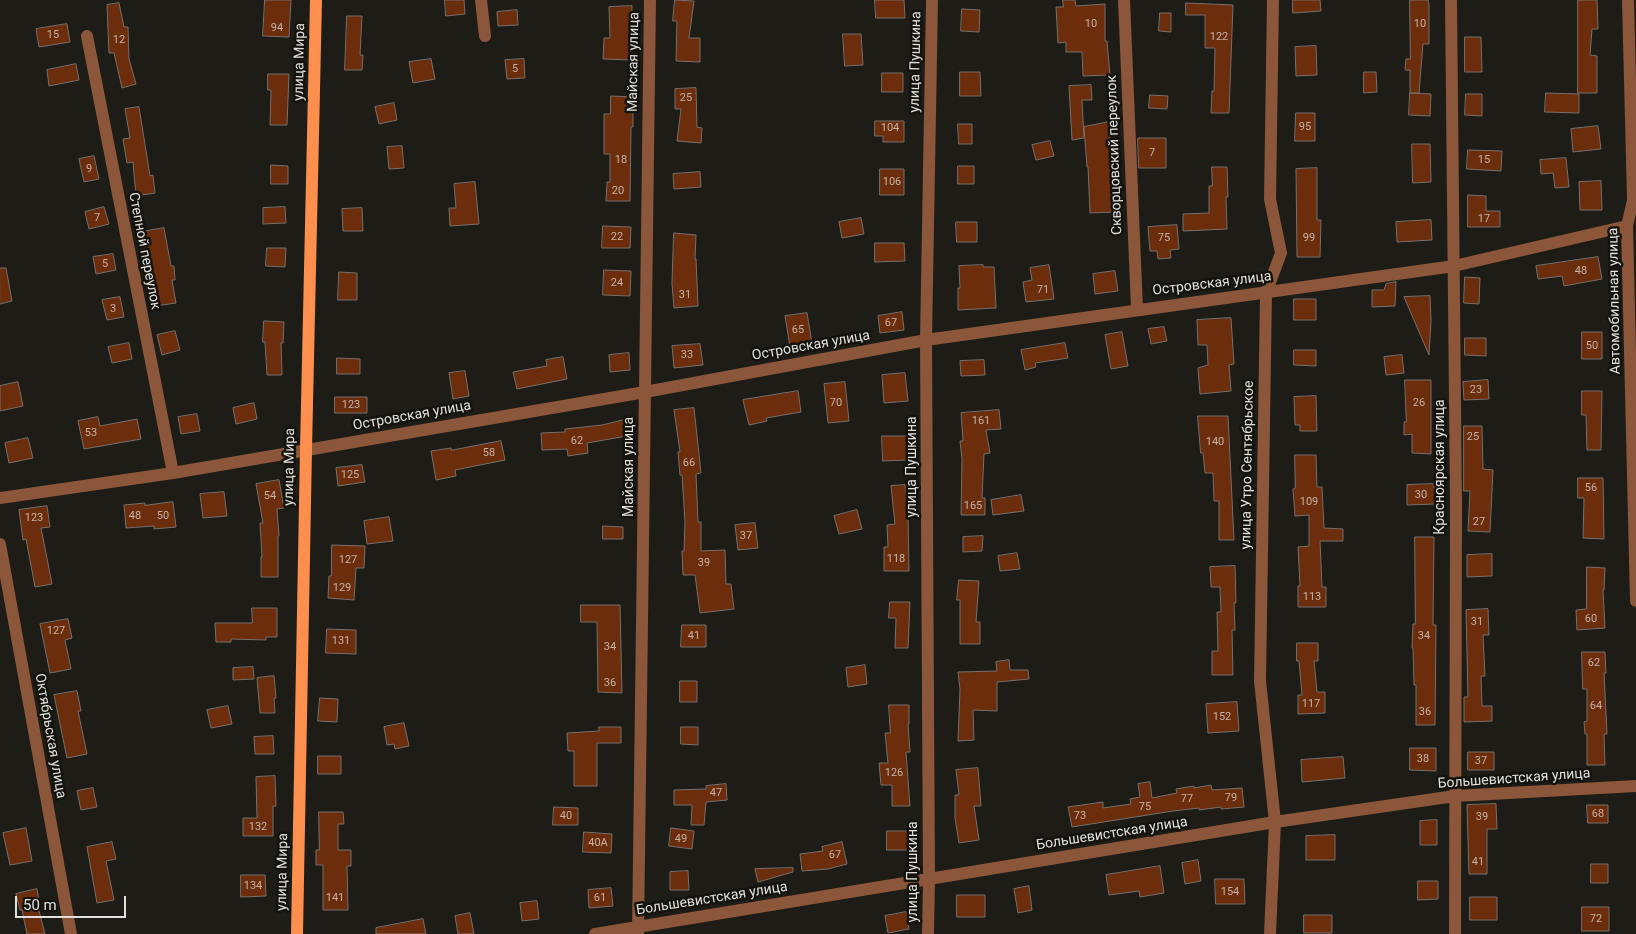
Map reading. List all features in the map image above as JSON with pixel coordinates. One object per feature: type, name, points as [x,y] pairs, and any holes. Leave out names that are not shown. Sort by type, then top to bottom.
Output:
[{"type":"main road","name":"улица Мира","points":[[297,934],[316,0]]},
{"type":"street","points":[[481,0],[485,36]]},
{"type":"street","name":"Майская улица","points":[[638,930],[650,0]]},
{"type":"street","name":"улица Пушкина","points":[[928,934],[926,340],[932,0]]},
{"type":"street","name":"Скворцовский переулок","points":[[1124,0],[1137,309]]},
{"type":"street","name":"улица Утро Сентябрьское","points":[[1270,934],[1274,822],[1260,681],[1266,293],[1280,253],[1270,199],[1273,0]]},
{"type":"street","name":"Красноярская улица","points":[[1451,0],[1456,504],[1455,934]]},
{"type":"street","name":"Автомобильная улица","points":[[1628,0],[1634,200],[1628,226],[1636,602]]},
{"type":"street","name":"Степной переулок","points":[[87,36],[173,473]]},
{"type":"street","name":"Островская улица","points":[[0,498],[173,473],[645,392],[926,340],[1454,266],[1628,226]]},
{"type":"street","name":"Октябрьская улица","points":[[0,544],[71,934]]},
{"type":"street","name":"Большевистская улица","points":[[595,934],[638,930],[929,879],[1274,822],[1455,796],[1636,786]]},
{"type":"building","points":[[265,0],[291,0],[289,37],[263,36]]},
{"type":"building","points":[[445,0],[464,0],[465,14],[446,16]]},
{"type":"building","points":[[675,0],[694,1],[689,38],[700,38],[700,62],[676,61],[677,21],[673,21]]},
{"type":"building","points":[[875,0],[904,0],[905,18],[876,18]]},
{"type":"building","points":[[1063,0],[1075,0],[1076,6],[1105,4],[1105,41],[1107,41],[1110,75],[1083,76],[1082,52],[1066,52],[1066,42],[1058,43],[1056,7],[1063,7]]},
{"type":"building","points":[[1293,0],[1320,0],[1321,11],[1293,13]]},
{"type":"building","points":[[1410,0],[1428,0],[1429,4],[1429,44],[1423,44],[1419,93],[1410,93],[1410,70],[1405,70],[1406,59],[1410,59]]},
{"type":"building","points":[[1578,0],[1597,0],[1598,29],[1592,29],[1590,55],[1597,56],[1597,93],[1578,93]]},
{"type":"building","points":[[119,3],[124,27],[128,27],[129,59],[136,84],[122,88],[114,53],[109,53],[107,5]]},
{"type":"building","points":[[1186,3],[1233,5],[1229,113],[1211,113],[1212,91],[1214,91],[1215,48],[1205,48],[1205,15],[1186,15]]},
{"type":"building","points":[[632,6],[632,60],[603,59],[604,38],[610,38],[609,7]]},
{"type":"building","points":[[962,9],[980,10],[979,32],[961,31]]},
{"type":"building","points":[[517,10],[518,25],[498,26],[497,12]]},
{"type":"building","points":[[1160,13],[1171,13],[1171,32],[1159,31]]},
{"type":"building","points":[[347,16],[362,16],[360,55],[363,55],[362,70],[345,70]]},
{"type":"building","points":[[67,24],[70,42],[39,47],[36,29]]},
{"type":"building","points":[[843,34],[861,34],[863,65],[845,66]]},
{"type":"building","points":[[1465,37],[1481,37],[1482,72],[1465,72]]},
{"type":"building","points":[[1316,46],[1317,75],[1296,76],[1295,47]]},
{"type":"building","points":[[431,59],[435,79],[413,83],[409,62]]},
{"type":"building","points":[[524,59],[525,78],[507,79],[505,60]]},
{"type":"building","points":[[76,64],[79,80],[49,86],[47,70]]},
{"type":"building","points":[[960,72],[980,72],[981,96],[960,96]]},
{"type":"building","points":[[1364,72],[1376,72],[1377,92],[1364,93]]},
{"type":"building","points":[[882,73],[903,73],[903,92],[882,92]]},
{"type":"building","points":[[268,74],[289,74],[287,125],[270,125],[271,90],[268,90]]},
{"type":"building","points":[[1091,85],[1092,100],[1082,100],[1084,138],[1072,140],[1069,86]]},
{"type":"building","points":[[696,88],[697,127],[702,128],[701,143],[677,141],[681,109],[675,109],[675,89]]},
{"type":"building","points":[[1410,93],[1431,94],[1430,116],[1409,115]]},
{"type":"building","points":[[1546,93],[1579,94],[1579,113],[1545,112]]},
{"type":"building","points":[[1466,94],[1482,94],[1482,116],[1465,115]]},
{"type":"building","points":[[1150,95],[1168,96],[1167,109],[1149,108]]},
{"type":"building","points":[[611,96],[633,97],[630,201],[606,201],[607,182],[610,182],[610,154],[604,154],[604,114],[610,114]]},
{"type":"building","points":[[394,103],[397,120],[379,124],[375,107]]},
{"type":"building","points":[[139,107],[150,176],[153,175],[155,193],[136,196],[133,162],[127,163],[123,139],[130,138],[125,109]]},
{"type":"building","points":[[1296,113],[1315,113],[1315,141],[1295,141]]},
{"type":"building","points":[[875,121],[904,121],[904,142],[883,142],[883,136],[875,136]]},
{"type":"building","points":[[1109,122],[1115,212],[1090,213],[1084,127]]},
{"type":"building","points":[[958,124],[972,124],[972,144],[959,144]]},
{"type":"building","points":[[1598,126],[1601,149],[1573,152],[1571,129]]},
{"type":"building","points":[[1138,138],[1166,138],[1166,168],[1139,168]]},
{"type":"building","points":[[1050,141],[1054,156],[1036,160],[1032,145]]},
{"type":"building","points":[[1412,144],[1430,144],[1431,182],[1413,183]]},
{"type":"building","points":[[402,146],[404,168],[389,169],[387,147]]},
{"type":"building","points":[[1468,150],[1502,151],[1501,171],[1467,169]]},
{"type":"building","points":[[94,156],[99,179],[84,182],[79,159]]},
{"type":"building","points":[[1566,158],[1569,187],[1555,188],[1553,173],[1541,174],[1540,160]]},
{"type":"building","points":[[271,165],[288,166],[288,184],[271,184]]},
{"type":"building","points":[[958,166],[974,166],[974,184],[958,184]]},
{"type":"building","points":[[1212,167],[1227,167],[1227,229],[1183,231],[1183,214],[1209,213],[1209,186],[1212,186]]},
{"type":"building","points":[[1317,168],[1317,220],[1321,220],[1320,257],[1297,257],[1296,169]]},
{"type":"building","points":[[880,169],[904,169],[904,195],[880,195]]},
{"type":"building","points":[[700,172],[701,187],[674,189],[673,174]]},
{"type":"building","points":[[1601,181],[1602,210],[1580,210],[1579,182]]},
{"type":"building","points":[[475,182],[479,224],[450,226],[449,208],[456,208],[454,184]]},
{"type":"building","points":[[1468,195],[1486,196],[1486,211],[1500,211],[1500,227],[1468,227]]},
{"type":"building","points":[[104,207],[109,224],[89,229],[85,212]]},
{"type":"building","points":[[285,207],[286,223],[263,224],[263,208]]},
{"type":"building","points":[[362,208],[363,231],[343,231],[342,209]]},
{"type":"building","points":[[861,218],[864,234],[842,238],[839,222]]},
{"type":"building","points":[[1431,220],[1432,240],[1397,242],[1396,222]]},
{"type":"building","points":[[956,222],[977,222],[977,242],[957,242]]},
{"type":"building","points":[[1177,225],[1179,249],[1170,250],[1171,258],[1158,259],[1157,251],[1150,251],[1148,227]]},
{"type":"building","points":[[603,226],[631,227],[630,248],[602,248]]},
{"type":"building","points":[[164,228],[171,266],[174,266],[175,280],[172,280],[176,303],[155,306],[151,289],[154,289],[150,252],[145,254],[141,232]]},
{"type":"building","points":[[674,233],[696,235],[695,259],[698,306],[674,308],[672,284]]},
{"type":"building","points":[[875,243],[904,243],[905,261],[875,262]]},
{"type":"building","points":[[267,248],[286,248],[285,267],[266,266]]},
{"type":"building","points":[[113,254],[116,270],[96,274],[93,257]]},
{"type":"building","points":[[1598,257],[1602,279],[1564,286],[1562,276],[1538,279],[1536,266]]},
{"type":"building","points":[[983,265],[983,267],[994,267],[996,308],[958,310],[959,266]]},
{"type":"building","points":[[1049,265],[1054,299],[1026,302],[1023,282],[1032,280],[1030,268]]},
{"type":"building","points":[[0,268],[6,268],[12,301],[0,304]]},
{"type":"building","points":[[604,270],[631,271],[630,296],[603,295]]},
{"type":"building","points":[[1115,271],[1118,291],[1095,294],[1093,274]]},
{"type":"building","points":[[339,272],[357,273],[357,300],[338,300]]},
{"type":"building","points":[[1465,277],[1480,278],[1479,304],[1464,303]]},
{"type":"building","points":[[1396,282],[1395,306],[1372,307],[1372,290],[1384,290],[1386,284]]},
{"type":"building","points":[[1430,296],[1431,321],[1429,355],[1404,297]]},
{"type":"building","points":[[120,297],[124,317],[107,320],[102,300]]},
{"type":"building","points":[[1294,299],[1316,299],[1316,320],[1294,320]]},
{"type":"building","points":[[902,312],[904,330],[880,333],[878,316]]},
{"type":"building","points":[[807,313],[812,343],[790,347],[785,316]]},
{"type":"building","points":[[1231,318],[1234,364],[1229,365],[1231,391],[1200,394],[1198,368],[1208,365],[1207,345],[1198,345],[1197,320]]},
{"type":"building","points":[[264,321],[284,322],[283,343],[281,343],[282,375],[267,375],[265,342],[263,342]]},
{"type":"building","points":[[1164,327],[1167,341],[1151,344],[1148,329]]},
{"type":"building","points":[[175,331],[180,350],[162,355],[157,335]]},
{"type":"building","points":[[1122,332],[1128,366],[1111,369],[1105,335]]},
{"type":"building","points":[[1582,332],[1602,332],[1602,359],[1582,359]]},
{"type":"building","points":[[1465,338],[1486,338],[1486,356],[1465,355]]},
{"type":"building","points":[[129,343],[132,359],[112,363],[108,347]]},
{"type":"building","points":[[1065,343],[1068,358],[1035,363],[1036,367],[1025,370],[1021,350]]},
{"type":"building","points":[[700,344],[703,365],[674,368],[672,346]]},
{"type":"building","points":[[1294,350],[1316,350],[1316,366],[1294,365]]},
{"type":"building","points":[[629,353],[630,370],[610,372],[609,355]]},
{"type":"building","points":[[1402,355],[1404,373],[1386,375],[1384,357]]},
{"type":"building","points":[[563,357],[567,379],[517,389],[513,372],[547,366],[546,360]]},
{"type":"building","points":[[337,358],[360,359],[360,374],[337,374]]},
{"type":"building","points":[[984,360],[985,375],[961,376],[960,361]]},
{"type":"building","points":[[465,371],[469,396],[453,399],[449,373]]},
{"type":"building","points":[[905,373],[908,401],[884,403],[882,375]]},
{"type":"building","points":[[1405,380],[1431,380],[1431,454],[1412,453],[1412,434],[1404,435],[1404,422],[1406,422]]},
{"type":"building","points":[[1488,380],[1489,399],[1464,400],[1463,382]]},
{"type":"building","points":[[18,382],[23,406],[0,411],[0,386]]},
{"type":"building","points":[[845,382],[849,421],[828,423],[824,384]]},
{"type":"building","points":[[798,391],[801,412],[766,418],[767,421],[749,425],[743,400]]},
{"type":"building","points":[[1582,391],[1602,391],[1601,450],[1587,450],[1586,415],[1582,415]]},
{"type":"building","points":[[1316,396],[1317,431],[1300,431],[1300,425],[1295,425],[1294,397]]},
{"type":"building","points":[[335,397],[367,397],[367,413],[335,413]]},
{"type":"building","points":[[254,403],[257,419],[236,424],[233,408]]},
{"type":"building","points":[[694,408],[701,473],[696,474],[698,522],[701,522],[701,551],[725,550],[726,584],[731,584],[734,609],[700,613],[695,575],[683,575],[682,551],[684,551],[685,522],[682,475],[680,475],[678,452],[680,452],[674,410]]},
{"type":"building","points":[[999,410],[1001,429],[986,430],[990,453],[984,454],[982,498],[985,498],[985,515],[961,515],[962,459],[960,441],[963,441],[961,413]]},
{"type":"building","points":[[197,414],[200,431],[181,434],[178,417]]},
{"type":"building","points":[[1198,416],[1228,416],[1234,540],[1219,540],[1219,501],[1214,501],[1213,473],[1205,473],[1203,453],[1201,453]]},
{"type":"building","points":[[98,417],[100,426],[137,419],[141,439],[84,449],[78,421]]},
{"type":"building","points":[[624,420],[627,436],[587,443],[588,453],[568,456],[567,449],[542,450],[541,433],[565,432],[565,429],[602,425]]},
{"type":"building","points":[[1464,426],[1482,426],[1483,469],[1493,470],[1490,532],[1468,531],[1470,491],[1464,491]]},
{"type":"building","points":[[882,436],[907,436],[908,460],[883,461]]},
{"type":"building","points":[[28,438],[33,458],[9,463],[5,443]]},
{"type":"building","points":[[501,441],[505,460],[455,470],[456,476],[436,480],[431,451],[451,448],[451,450]]},
{"type":"building","points":[[1295,455],[1316,455],[1317,487],[1322,487],[1324,528],[1343,529],[1343,541],[1320,541],[1322,587],[1326,587],[1326,607],[1298,607],[1298,586],[1300,586],[1298,547],[1309,546],[1309,515],[1295,516],[1293,489],[1295,488]]},
{"type":"building","points":[[362,465],[365,482],[338,486],[336,468]]},
{"type":"building","points":[[1578,478],[1603,478],[1604,539],[1583,538],[1584,498],[1578,498]]},
{"type":"building","points":[[279,480],[284,508],[277,509],[279,536],[278,577],[261,577],[260,523],[263,523],[256,484]]},
{"type":"building","points":[[1434,484],[1435,504],[1407,505],[1407,485]]},
{"type":"building","points":[[905,485],[908,517],[909,571],[884,571],[884,547],[888,547],[887,525],[895,524],[891,486]]},
{"type":"building","points":[[224,492],[227,516],[203,518],[200,494]]},
{"type":"building","points":[[1021,495],[1024,511],[993,515],[991,500]]},
{"type":"building","points":[[173,502],[176,527],[154,529],[154,526],[126,528],[124,505]]},
{"type":"building","points":[[47,506],[50,527],[41,528],[52,584],[35,587],[26,539],[23,540],[19,510]]},
{"type":"building","points":[[857,510],[862,529],[839,534],[834,516]]},
{"type":"building","points":[[389,517],[393,541],[367,544],[364,521]]},
{"type":"building","points":[[755,523],[758,548],[738,550],[735,525]]},
{"type":"building","points":[[603,526],[623,527],[623,539],[603,539]]},
{"type":"building","points":[[983,536],[982,551],[963,552],[963,537]]},
{"type":"building","points":[[1415,537],[1434,537],[1433,625],[1436,625],[1435,725],[1416,725],[1416,685],[1414,685],[1412,648],[1413,624],[1415,624]]},
{"type":"building","points":[[332,545],[365,546],[364,568],[356,568],[354,600],[328,598]]},
{"type":"building","points":[[1017,553],[1020,569],[1000,571],[998,556]]},
{"type":"building","points":[[1492,554],[1492,576],[1467,577],[1467,555]]},
{"type":"building","points":[[1235,566],[1235,630],[1232,630],[1233,675],[1212,675],[1212,651],[1218,651],[1217,612],[1221,612],[1220,587],[1211,587],[1210,567]]},
{"type":"building","points":[[1587,567],[1605,568],[1603,590],[1605,628],[1577,630],[1576,610],[1586,609]]},
{"type":"building","points":[[959,580],[979,581],[976,622],[980,622],[980,644],[960,644],[960,600],[957,600]]},
{"type":"building","points":[[890,602],[910,602],[908,648],[895,648],[896,618],[889,618]]},
{"type":"building","points":[[581,605],[620,605],[622,693],[598,692],[597,622],[581,622]]},
{"type":"building","points":[[252,608],[277,608],[277,637],[266,637],[266,640],[231,639],[231,642],[216,642],[215,623],[252,623]]},
{"type":"building","points":[[1488,609],[1489,635],[1483,635],[1485,676],[1481,676],[1482,706],[1492,706],[1492,721],[1464,722],[1464,697],[1468,697],[1466,610]]},
{"type":"building","points":[[68,619],[72,638],[65,640],[71,669],[50,673],[40,624]]},
{"type":"building","points":[[682,625],[706,625],[706,647],[681,647]]},
{"type":"building","points":[[327,629],[356,630],[356,654],[326,653]]},
{"type":"building","points":[[1297,643],[1318,643],[1318,661],[1314,661],[1317,692],[1325,692],[1325,713],[1298,714],[1298,695],[1302,695],[1299,661],[1297,661]]},
{"type":"building","points":[[1582,652],[1605,652],[1606,673],[1604,673],[1607,734],[1604,734],[1605,765],[1587,765],[1587,734],[1585,734],[1584,722],[1587,721],[1587,689],[1583,689]]},
{"type":"building","points":[[1009,660],[1010,670],[1028,670],[1029,679],[997,682],[997,711],[973,710],[974,740],[958,741],[960,689],[958,672],[997,671],[996,662]]},
{"type":"building","points":[[865,665],[867,684],[848,687],[846,668]]},
{"type":"building","points":[[253,667],[254,679],[233,680],[233,668]]},
{"type":"building","points":[[274,676],[275,713],[260,713],[257,678]]},
{"type":"building","points":[[680,681],[697,681],[697,702],[680,702]]},
{"type":"building","points":[[77,691],[81,711],[78,711],[87,754],[67,758],[54,695]]},
{"type":"building","points":[[320,698],[338,699],[337,722],[318,721]]},
{"type":"building","points":[[1237,702],[1239,731],[1208,733],[1206,704]]},
{"type":"building","points":[[889,705],[909,705],[910,752],[906,752],[910,806],[892,806],[892,785],[881,785],[879,763],[888,763],[885,733],[890,733]]},
{"type":"building","points":[[228,706],[232,724],[211,728],[207,710]]},
{"type":"building","points":[[404,723],[409,746],[395,749],[394,744],[387,745],[384,727]]},
{"type":"building","points":[[599,727],[621,727],[621,743],[597,743],[597,786],[574,786],[574,751],[568,751],[567,733],[599,731]]},
{"type":"building","points":[[681,727],[698,727],[698,745],[681,744]]},
{"type":"building","points":[[273,736],[274,754],[255,754],[254,737]]},
{"type":"building","points":[[1410,748],[1436,748],[1436,771],[1410,770]]},
{"type":"building","points":[[1468,752],[1494,752],[1494,770],[1468,770]]},
{"type":"building","points":[[318,756],[341,756],[341,774],[318,774]]},
{"type":"building","points":[[1343,757],[1345,778],[1302,782],[1301,760]]},
{"type":"building","points":[[978,768],[981,806],[974,806],[979,840],[959,843],[955,818],[955,795],[959,795],[956,770]]},
{"type":"building","points":[[275,776],[276,806],[273,806],[273,836],[243,836],[243,818],[257,818],[256,777]]},
{"type":"building","points":[[1150,782],[1152,798],[1177,793],[1176,789],[1194,786],[1194,788],[1211,785],[1212,790],[1242,788],[1244,807],[1221,809],[1221,807],[1199,810],[1199,808],[1173,811],[1072,827],[1068,807],[1103,802],[1103,808],[1131,804],[1130,799],[1140,797],[1138,784]]},
{"type":"building","points":[[726,784],[727,800],[706,802],[704,825],[691,825],[692,805],[674,805],[674,790],[706,789],[706,786]]},
{"type":"building","points":[[93,788],[97,807],[81,810],[77,791]]},
{"type":"building","points":[[1496,804],[1497,829],[1487,829],[1487,874],[1469,874],[1467,805]]},
{"type":"building","points":[[1587,805],[1608,805],[1608,823],[1588,823]]},
{"type":"building","points":[[554,807],[578,808],[578,825],[553,825]]},
{"type":"building","points":[[319,812],[343,812],[344,824],[338,824],[338,850],[351,850],[351,866],[347,866],[348,910],[323,910],[323,865],[316,865],[316,850],[319,850]]},
{"type":"building","points":[[1437,820],[1437,845],[1420,845],[1420,821]]},
{"type":"building","points":[[26,828],[32,861],[10,865],[3,833]]},
{"type":"building","points":[[671,828],[694,831],[692,849],[669,846]]},
{"type":"building","points":[[887,831],[909,831],[909,850],[887,850]]},
{"type":"building","points":[[584,832],[612,834],[611,853],[583,852]]},
{"type":"building","points":[[1335,835],[1335,860],[1306,860],[1306,836]]},
{"type":"building","points":[[112,842],[116,859],[106,861],[114,900],[97,903],[87,847]]},
{"type":"building","points":[[842,842],[847,864],[828,869],[802,871],[800,854],[823,851],[822,847]]},
{"type":"building","points":[[1198,860],[1201,881],[1185,884],[1182,863]]},
{"type":"building","points":[[1591,864],[1608,864],[1608,883],[1591,883]]},
{"type":"building","points":[[1160,866],[1164,893],[1140,897],[1139,891],[1109,895],[1106,875]]},
{"type":"building","points":[[793,868],[793,872],[758,882],[755,869]]},
{"type":"building","points":[[688,871],[689,890],[670,890],[670,872]]},
{"type":"building","points":[[241,875],[265,875],[266,896],[241,897]]},
{"type":"building","points":[[1215,879],[1244,879],[1245,904],[1216,904]]},
{"type":"building","points":[[1418,881],[1438,881],[1438,899],[1418,900]]},
{"type":"building","points":[[1029,886],[1032,910],[1018,913],[1014,889]]},
{"type":"building","points":[[611,888],[613,906],[589,908],[588,890]]},
{"type":"building","points":[[37,889],[40,906],[38,907],[45,934],[27,934],[22,910],[20,910],[16,894]]},
{"type":"building","points":[[957,895],[985,895],[985,917],[957,917]]},
{"type":"building","points":[[1470,897],[1497,897],[1497,920],[1470,920]]},
{"type":"building","points":[[537,901],[539,919],[522,921],[520,903]]},
{"type":"building","points":[[1582,907],[1609,907],[1609,931],[1582,931]]},
{"type":"building","points":[[906,912],[909,929],[888,933],[885,916]]},
{"type":"building","points":[[470,913],[474,934],[458,934],[455,916]]},
{"type":"building","points":[[1304,915],[1332,915],[1332,933],[1304,933]]},
{"type":"building","points":[[423,919],[426,934],[376,934],[376,928]]}]
